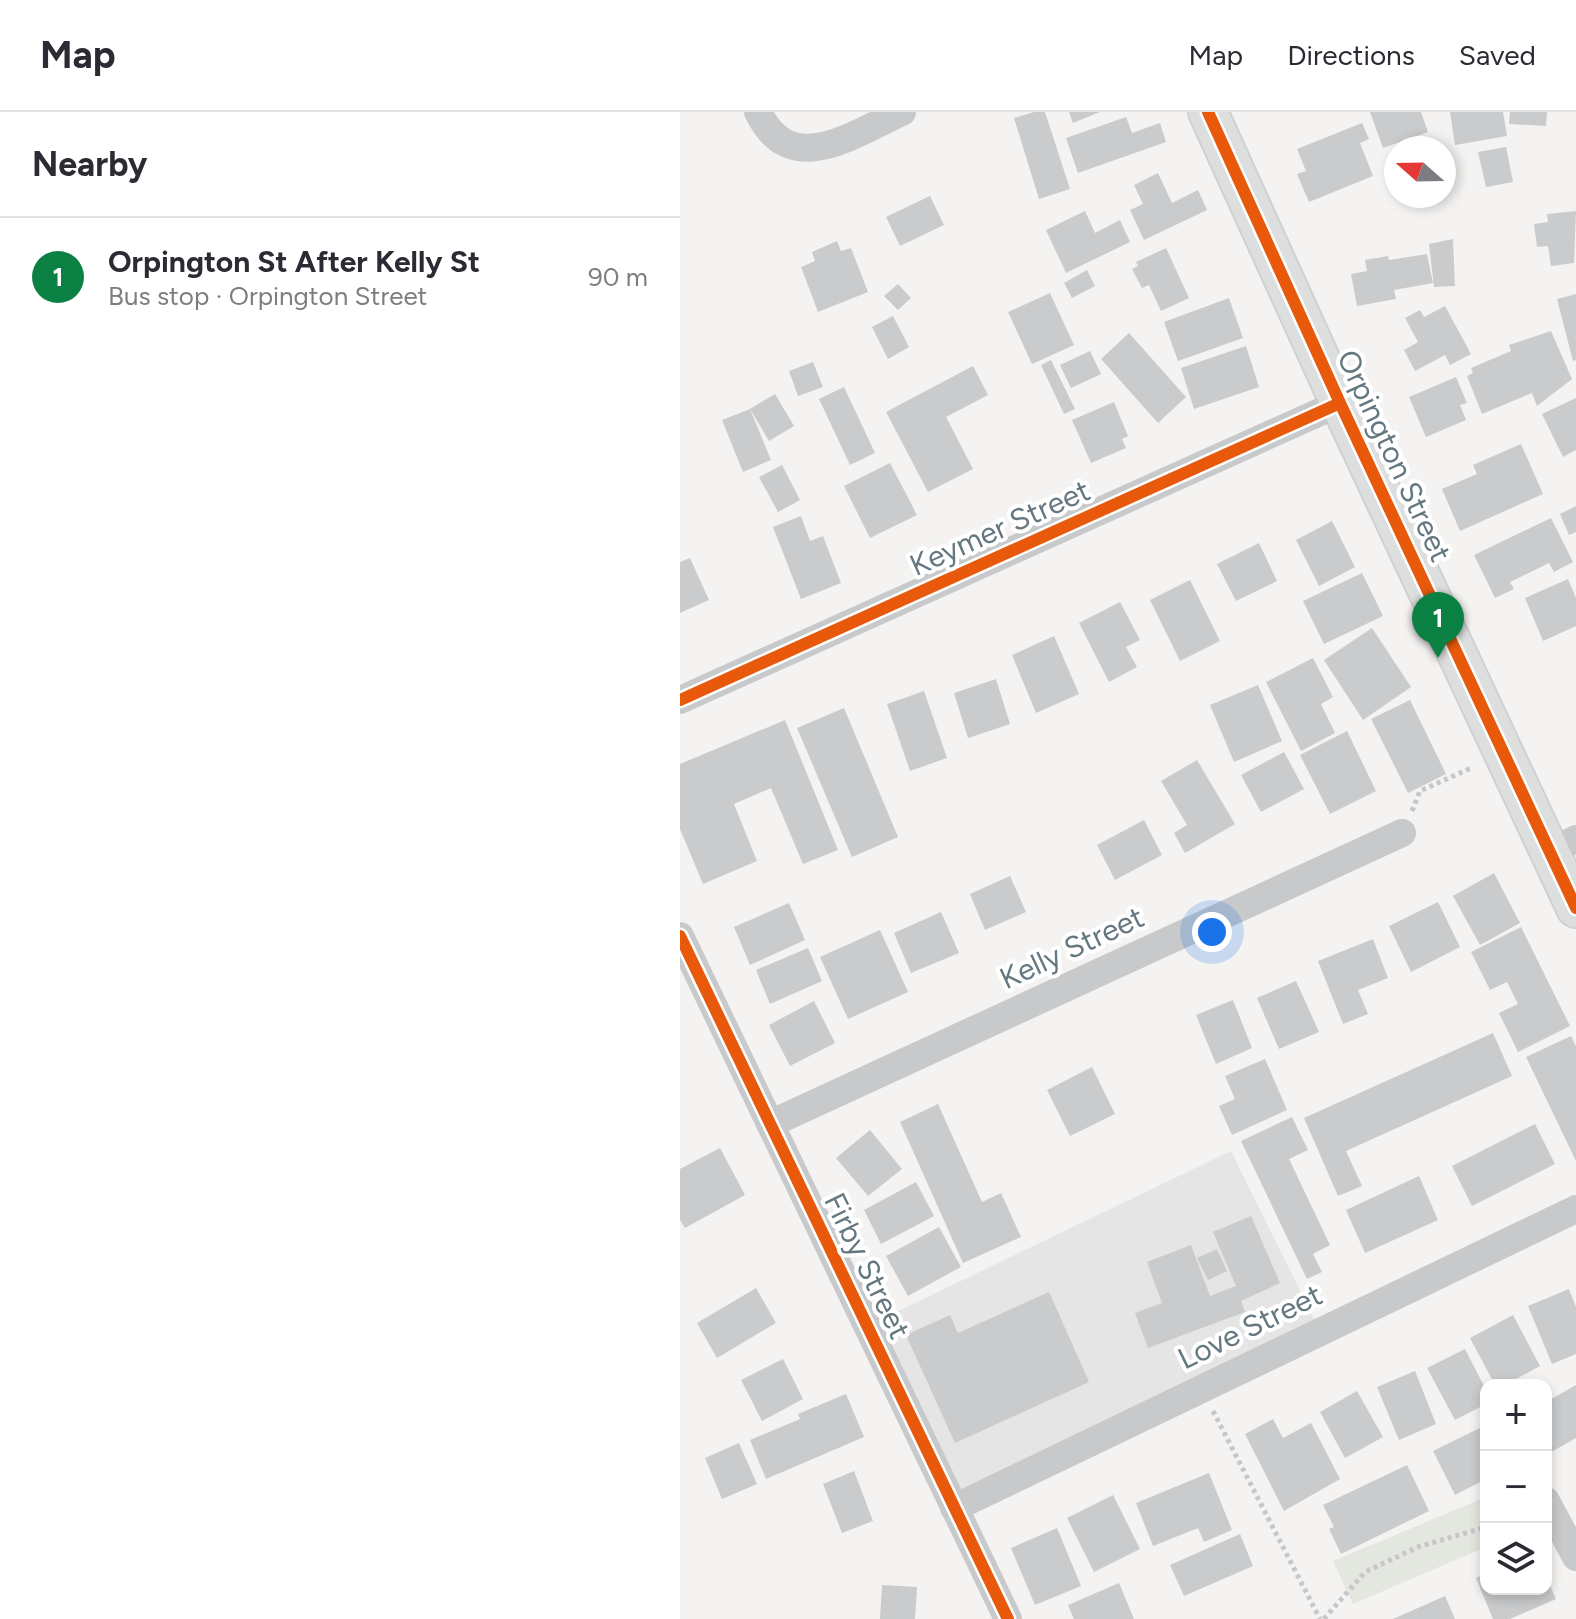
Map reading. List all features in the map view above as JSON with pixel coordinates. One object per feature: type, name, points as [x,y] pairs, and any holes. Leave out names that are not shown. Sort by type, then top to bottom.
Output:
[{"type":"street","points":[[758,112],[767,129],[789,146],[821,149],[902,112]]},
{"type":"street","name":"Orpington Street","points":[[1208,112],[1340,403],[1564,845],[1576,908]]},
{"type":"street","name":"Keymer Street","points":[[680,700],[1340,403]]},
{"type":"street","name":"Kelly Street","points":[[770,1124],[1402,833]]},
{"type":"street","name":"Firby Street","points":[[680,936],[1008,1619]]},
{"type":"street","name":"Love Street","points":[[954,1508],[1576,1209]]},
{"type":"street","points":[[1552,1512],[1576,1557]]},
{"type":"path","points":[[1402,833],[1420,791],[1471,768]]},
{"type":"path","points":[[1201,1389],[1322,1619],[1365,1572],[1418,1547],[1480,1529]]},
{"type":"shaded area","points":[[1231,1151],[1320,1331],[954,1508],[867,1326]]},
{"type":"shaded area","points":[[1480,1500],[1480,1550],[1353,1604],[1333,1561]]},
{"type":"building","points":[[1045,112],[1070,189],[1039,199],[1014,118]]},
{"type":"building","points":[[1069,112],[1100,112],[1073,123]]},
{"type":"building","points":[[1370,112],[1421,112],[1428,132],[1417,136],[1384,136],[1383,148]]},
{"type":"building","points":[[1450,112],[1503,112],[1507,136],[1456,145]]},
{"type":"building","points":[[1510,112],[1547,112],[1546,126],[1509,124]]},
{"type":"building","points":[[1126,117],[1132,133],[1160,123],[1166,142],[1078,173],[1066,138]]},
{"type":"building","points":[[1362,123],[1369,139],[1360,143],[1373,176],[1309,202],[1297,174],[1306,171],[1297,149]]},
{"type":"building","points":[[1506,147],[1513,182],[1486,187],[1478,152]]},
{"type":"building","points":[[1158,173],[1172,203],[1198,190],[1207,210],[1144,240],[1130,210],[1143,204],[1134,185]]},
{"type":"building","points":[[930,196],[944,225],[900,246],[886,217]]},
{"type":"building","points":[[1085,211],[1095,233],[1120,220],[1130,242],[1066,273],[1046,230]]},
{"type":"building","points":[[1576,211],[1574,263],[1551,266],[1548,246],[1537,247],[1534,224],[1548,222],[1547,214]]},
{"type":"building","points":[[1453,239],[1455,286],[1434,287],[1429,244]]},
{"type":"building","points":[[837,241],[841,251],[851,248],[868,292],[818,312],[801,267],[815,261],[812,252]]},
{"type":"building","points":[[1166,248],[1189,298],[1161,311],[1149,285],[1142,288],[1132,269],[1138,266],[1136,262]]},
{"type":"building","points":[[1427,254],[1433,283],[1394,290],[1396,299],[1357,306],[1351,274],[1367,271],[1365,260]]},
{"type":"building","points":[[1087,270],[1095,286],[1072,298],[1064,283]]},
{"type":"building","points":[[898,284],[911,298],[898,310],[884,296]]},
{"type":"building","points":[[1050,293],[1074,345],[1032,364],[1008,312]]},
{"type":"building","points":[[1576,294],[1576,360],[1573,361],[1557,299]]},
{"type":"building","points":[[1229,298],[1243,338],[1178,361],[1164,322]]},
{"type":"building","points":[[1445,306],[1471,354],[1450,365],[1445,355],[1415,371],[1404,350],[1418,342],[1405,318],[1420,310],[1424,317]]},
{"type":"building","points":[[893,316],[909,347],[888,359],[872,327]]},
{"type":"building","points":[[1551,331],[1572,379],[1537,406],[1532,393],[1482,414],[1467,376],[1473,373],[1471,368],[1511,351],[1509,345]]},
{"type":"building","points":[[1129,333],[1186,397],[1158,423],[1101,359]]},
{"type":"building","points":[[1246,346],[1259,387],[1194,409],[1181,368]]},
{"type":"building","points":[[1090,351],[1101,374],[1071,388],[1060,365]]},
{"type":"building","points":[[1051,360],[1075,409],[1064,414],[1041,365]]},
{"type":"building","points":[[813,362],[823,387],[798,396],[789,371]]},
{"type":"building","points":[[973,366],[988,395],[946,417],[973,469],[928,492],[886,412]]},
{"type":"building","points":[[1456,377],[1467,403],[1460,405],[1466,420],[1426,437],[1409,397]]},
{"type":"building","points":[[844,387],[875,453],[850,465],[819,399]]},
{"type":"building","points":[[775,394],[794,426],[769,441],[750,409]]},
{"type":"building","points":[[1576,398],[1576,450],[1563,457],[1542,414]]},
{"type":"building","points":[[1114,402],[1128,436],[1122,439],[1126,448],[1091,463],[1072,420]]},
{"type":"building","points":[[750,409],[771,460],[743,472],[722,420]]},
{"type":"building","points":[[1521,444],[1543,494],[1460,531],[1442,489],[1477,474],[1473,465]]},
{"type":"building","points":[[890,463],[917,515],[870,538],[844,486]]},
{"type":"building","points":[[782,465],[800,500],[778,512],[759,477]]},
{"type":"building","points":[[1576,506],[1576,532],[1569,535],[1560,514]]},
{"type":"building","points":[[801,516],[810,541],[823,536],[841,583],[801,599],[773,527]]},
{"type":"building","points":[[1551,518],[1573,562],[1554,572],[1549,563],[1510,582],[1514,589],[1495,598],[1474,555]]},
{"type":"building","points":[[1332,521],[1355,567],[1319,586],[1296,540]]},
{"type":"building","points":[[1259,543],[1277,581],[1236,601],[1217,564]]},
{"type":"building","points":[[690,558],[709,600],[680,613],[680,562]]},
{"type":"building","points":[[1362,573],[1383,616],[1324,644],[1303,601]]},
{"type":"building","points":[[1568,579],[1576,598],[1576,626],[1543,641],[1525,598]]},
{"type":"building","points":[[1190,580],[1220,641],[1180,661],[1150,600]]},
{"type":"building","points":[[1120,602],[1140,640],[1126,647],[1137,667],[1109,682],[1079,623]]},
{"type":"building","points":[[1372,628],[1411,687],[1363,720],[1324,660]]},
{"type":"building","points":[[1054,636],[1079,694],[1036,713],[1012,655]]},
{"type":"building","points":[[1313,658],[1333,697],[1321,704],[1335,733],[1301,751],[1266,682]]},
{"type":"building","points":[[996,679],[1010,724],[968,738],[954,693]]},
{"type":"building","points":[[1258,685],[1282,741],[1234,762],[1210,705]]},
{"type":"building","points":[[924,691],[947,758],[910,771],[887,704]]},
{"type":"building","points":[[1410,700],[1446,774],[1408,793],[1371,719]]},
{"type":"building","points":[[844,708],[898,837],[852,857],[797,728]]},
{"type":"building","points":[[785,720],[838,850],[803,864],[771,788],[734,804],[757,861],[703,884],[680,829],[680,764]]},
{"type":"building","points":[[1347,731],[1376,791],[1330,814],[1300,755]]},
{"type":"building","points":[[1284,752],[1304,789],[1261,812],[1241,775]]},
{"type":"building","points":[[1197,760],[1235,824],[1185,853],[1174,833],[1187,825],[1161,781]]},
{"type":"building","points":[[1144,820],[1162,855],[1115,880],[1097,845]]},
{"type":"building","points":[[1494,873],[1520,923],[1480,945],[1453,896]]},
{"type":"building","points":[[1010,876],[1026,912],[985,930],[970,894]]},
{"type":"building","points":[[1438,902],[1460,947],[1411,972],[1389,926]]},
{"type":"building","points":[[789,903],[805,940],[750,965],[734,927]]},
{"type":"building","points":[[941,912],[959,953],[911,973],[894,933]]},
{"type":"building","points":[[1521,927],[1570,1026],[1518,1052],[1499,1013],[1518,1004],[1507,982],[1490,990],[1471,952]]},
{"type":"building","points":[[880,930],[908,992],[848,1019],[820,957]]},
{"type":"building","points":[[1373,939],[1388,978],[1358,990],[1368,1014],[1343,1024],[1318,961]]},
{"type":"building","points":[[808,948],[822,981],[770,1004],[756,970]]},
{"type":"building","points":[[1296,981],[1319,1032],[1279,1049],[1257,998]]},
{"type":"building","points":[[1233,1000],[1252,1048],[1216,1064],[1196,1015]]},
{"type":"building","points":[[814,1001],[835,1043],[790,1066],[769,1025]]},
{"type":"building","points":[[1493,1033],[1512,1076],[1346,1151],[1362,1186],[1338,1196],[1304,1118]]},
{"type":"building","points":[[1571,1036],[1576,1046],[1576,1161],[1526,1057]]},
{"type":"building","points":[[1265,1059],[1287,1110],[1232,1135],[1219,1106],[1235,1099],[1225,1076]]},
{"type":"building","points":[[1092,1067],[1115,1114],[1070,1136],[1047,1090]]},
{"type":"building","points":[[938,1104],[982,1202],[1001,1193],[1021,1237],[963,1263],[900,1122]]},
{"type":"building","points":[[1292,1117],[1308,1150],[1289,1159],[1330,1245],[1313,1254],[1322,1272],[1307,1279],[1241,1141]]},
{"type":"building","points":[[1535,1124],[1555,1164],[1472,1206],[1452,1166]]},
{"type":"building","points":[[870,1130],[902,1169],[868,1196],[836,1158]]},
{"type":"building","points":[[720,1148],[745,1195],[685,1228],[680,1220],[680,1169]]},
{"type":"building","points":[[1419,1176],[1438,1220],[1365,1253],[1346,1210]]},
{"type":"building","points":[[916,1182],[934,1216],[881,1244],[864,1210]]},
{"type":"building","points":[[1251,1216],[1280,1283],[1241,1301],[1245,1312],[1148,1348],[1135,1313],[1162,1303],[1147,1262],[1191,1245],[1210,1296],[1236,1286],[1213,1232]]},
{"type":"building","points":[[939,1227],[961,1267],[908,1296],[886,1256]]},
{"type":"building","points":[[1217,1249],[1227,1271],[1208,1280],[1197,1258]]},
{"type":"building","points":[[756,1288],[776,1323],[717,1358],[697,1323]]},
{"type":"building","points":[[1569,1289],[1576,1307],[1576,1354],[1552,1364],[1528,1306]]},
{"type":"building","points":[[1049,1292],[1089,1382],[955,1443],[906,1335],[950,1315],[958,1333]]},
{"type":"building","points":[[1513,1315],[1540,1366],[1516,1379],[1492,1379],[1470,1338]]},
{"type":"building","points":[[1465,1349],[1480,1379],[1480,1407],[1455,1420],[1427,1368]]},
{"type":"building","points":[[783,1359],[803,1399],[762,1421],[741,1380]]},
{"type":"building","points":[[1415,1371],[1436,1424],[1399,1440],[1377,1387]]},
{"type":"building","points":[[1576,1385],[1576,1438],[1552,1452],[1552,1451],[1552,1399]]},
{"type":"building","points":[[1357,1391],[1383,1437],[1345,1458],[1320,1412]]},
{"type":"building","points":[[846,1394],[864,1437],[766,1479],[750,1440],[800,1419],[798,1414]]},
{"type":"building","points":[[1273,1419],[1283,1438],[1311,1423],[1340,1479],[1284,1511],[1245,1434]]},
{"type":"building","points":[[1480,1428],[1480,1482],[1455,1495],[1433,1451]]},
{"type":"building","points":[[739,1443],[757,1484],[722,1499],[705,1458]]},
{"type":"building","points":[[1407,1465],[1429,1511],[1341,1554],[1329,1529],[1334,1527],[1323,1505]]},
{"type":"building","points":[[854,1471],[873,1521],[842,1533],[823,1484]]},
{"type":"building","points":[[1209,1473],[1232,1530],[1204,1542],[1198,1528],[1153,1546],[1136,1503]]},
{"type":"building","points":[[1113,1495],[1140,1549],[1094,1572],[1067,1518]]},
{"type":"building","points":[[1057,1528],[1081,1586],[1035,1605],[1011,1548]]},
{"type":"building","points":[[1240,1534],[1253,1566],[1184,1596],[1170,1565]]},
{"type":"building","points":[[1119,1583],[1134,1619],[1074,1619],[1068,1605]]},
{"type":"building","points":[[882,1585],[917,1587],[915,1619],[880,1619]]},
{"type":"building","points":[[1552,1590],[1556,1599],[1510,1619],[1493,1619],[1483,1595],[1552,1595]]},
{"type":"building","points":[[1445,1596],[1455,1619],[1393,1619]]},
{"type":"cycle path","points":[[1208,112],[1576,908]]},
{"type":"cycle path","points":[[680,700],[1340,403]]},
{"type":"cycle path","points":[[680,936],[1008,1619]]},
{"type":"place","name":"Orpington St After Kelly St","points":[[1438,658]]}]
